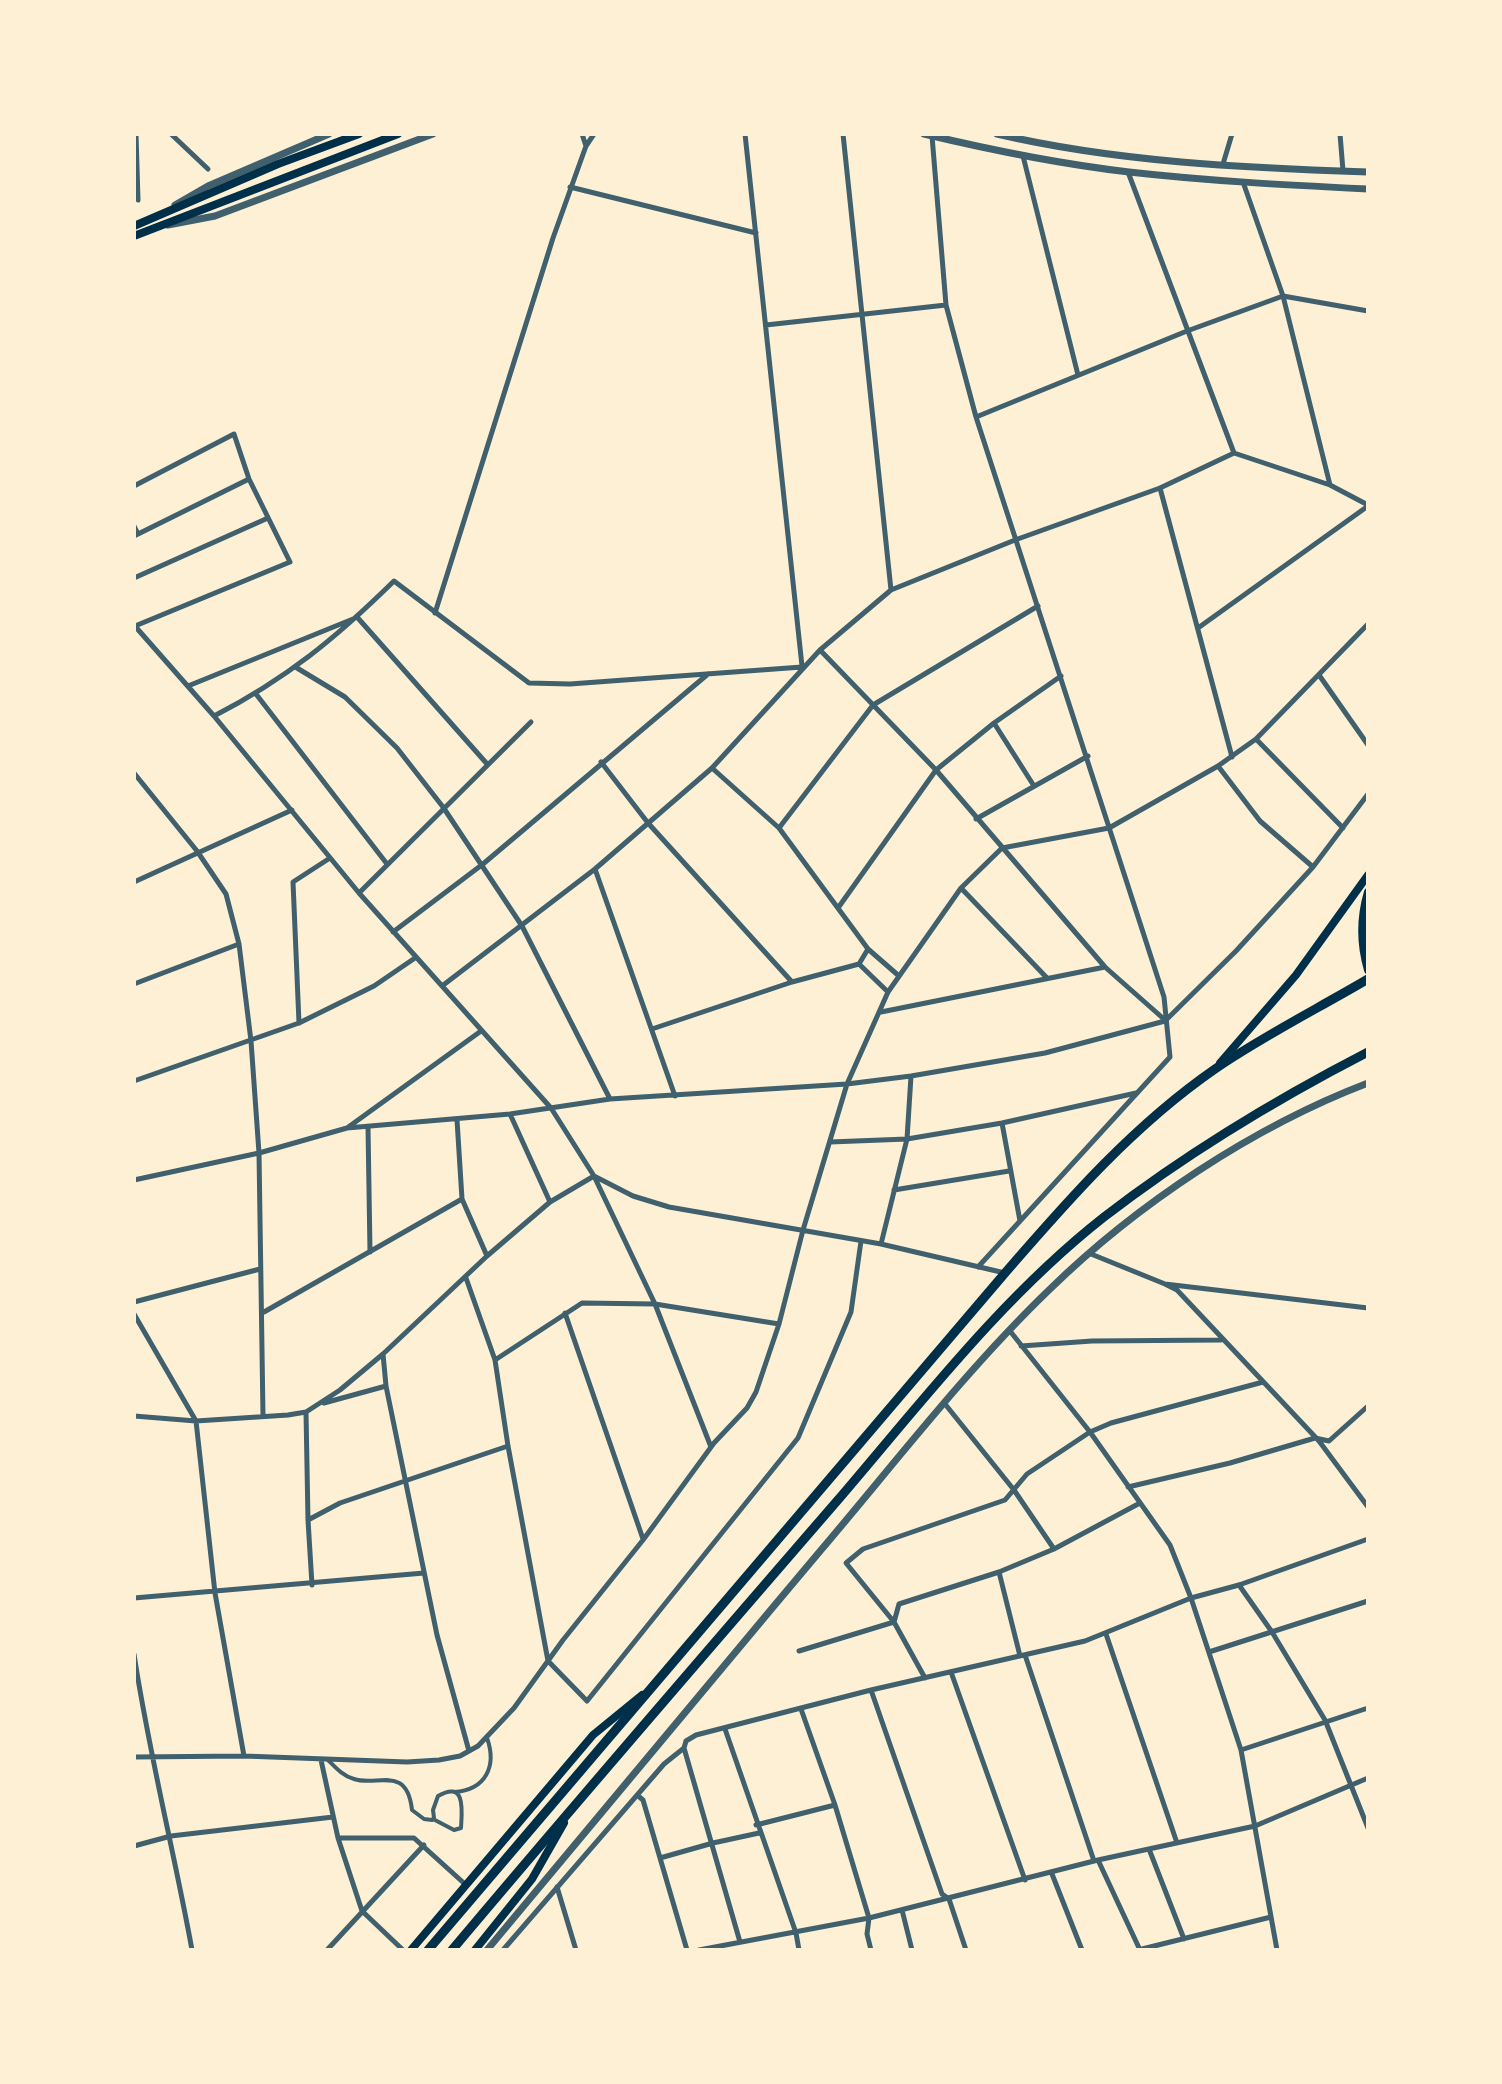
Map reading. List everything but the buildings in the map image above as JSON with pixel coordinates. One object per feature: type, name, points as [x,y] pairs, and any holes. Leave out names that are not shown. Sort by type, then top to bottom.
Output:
[{"type":"highway","points":[[428,1950],[1059,1211],[1125,1143],[1215,1068],[1368,979]]},
{"type":"highway","points":[[452,1950],[934,1388],[1040,1273],[1102,1219],[1188,1155],[1284,1096],[1368,1052]]},
{"type":"main road","points":[[134,226],[278,164],[359,134]]},
{"type":"main road","points":[[134,236],[398,134]]},
{"type":"main road","points":[[1215,1068],[1296,975],[1368,875]]},
{"type":"main road","points":[[1368,892],[1361,925],[1368,970]]},
{"type":"main road","points":[[411,1950],[593,1735],[655,1684]]},
{"type":"main road","points":[[475,1950],[532,1879],[573,1807]]},
{"type":"street","points":[[136,134],[138,200]]},
{"type":"street","points":[[171,134],[208,169]]},
{"type":"street","points":[[160,215],[208,186],[329,134]]},
{"type":"street","points":[[162,226],[215,216],[433,134]]},
{"type":"street","points":[[584,134],[586,146]]},
{"type":"street","points":[[435,613],[570,187],[594,134]]},
{"type":"street","points":[[745,134],[803,667]]},
{"type":"street","points":[[843,134],[891,590]]},
{"type":"street","points":[[997,134],[1097,153],[1368,172]]},
{"type":"street","points":[[1223,164],[1232,134]]},
{"type":"street","points":[[1340,134],[1343,171]]},
{"type":"street","points":[[978,1267],[1170,1057],[1164,997],[976,417],[946,305],[928,135],[1023,156],[1128,172],[1368,189]]},
{"type":"street","points":[[1023,156],[1078,375]]},
{"type":"street","points":[[1128,172],[1234,453]]},
{"type":"street","points":[[1243,182],[1283,296],[1330,485]]},
{"type":"street","points":[[570,187],[756,233]]},
{"type":"street","points":[[976,417],[1187,331],[1283,296],[1368,311]]},
{"type":"street","points":[[766,325],[946,305]]},
{"type":"street","points":[[134,486],[234,434],[249,479],[290,562],[134,626],[214,716],[415,958],[551,1108],[594,1176],[655,1304],[711,1447]]},
{"type":"street","points":[[442,986],[595,869],[712,768],[820,650],[891,590],[1015,540],[1160,488],[1234,453],[1330,485],[1368,505],[1198,628]]},
{"type":"street","points":[[134,526],[136,535],[249,479]]},
{"type":"street","points":[[1160,488],[1232,757]]},
{"type":"street","points":[[134,578],[268,518]]},
{"type":"street","points":[[214,716],[297,668],[394,581],[529,683],[570,684],[803,667]]},
{"type":"street","points":[[779,828],[873,705],[1038,606]]},
{"type":"street","points":[[188,686],[357,617]]},
{"type":"street","points":[[357,617],[488,765]]},
{"type":"street","points":[[134,1757],[439,1760],[469,1751],[487,1738],[514,1708],[711,1447],[751,1400],[779,1324],[803,1230],[847,1084],[888,992],[961,888],[1002,848],[1109,828],[1232,757],[1256,739],[1368,624]]},
{"type":"street","points":[[820,650],[936,770],[1105,967],[1165,1021]]},
{"type":"street","points":[[297,668],[345,697],[397,748],[443,807],[522,926],[610,1099]]},
{"type":"street","points":[[393,932],[483,864],[708,674]]},
{"type":"street","points":[[1319,675],[1368,745]]},
{"type":"street","points":[[838,908],[936,770],[994,723],[1061,676]]},
{"type":"street","points":[[256,694],[387,864]]},
{"type":"street","points":[[359,893],[531,722]]},
{"type":"street","points":[[994,723],[1034,787]]},
{"type":"street","points":[[1256,739],[1343,828]]},
{"type":"street","points":[[976,819],[1088,756]]},
{"type":"street","points":[[601,762],[648,823],[792,982]]},
{"type":"street","points":[[1218,766],[1260,821],[1313,867]]},
{"type":"street","points":[[712,768],[779,828],[868,949],[899,976]]},
{"type":"street","points":[[134,773],[197,851],[226,894],[239,944],[251,1041],[259,1153],[260,1269],[264,1312],[263,1416]]},
{"type":"street","points":[[134,1180],[259,1153],[347,1128],[457,1120],[610,1099],[847,1084],[911,1076],[1045,1053],[1165,1021],[1236,951],[1313,867],[1368,794]]},
{"type":"street","points":[[134,882],[292,810]]},
{"type":"street","points":[[299,1023],[293,882],[330,858]]},
{"type":"street","points":[[595,869],[675,1096]]},
{"type":"street","points":[[961,888],[1047,978]]},
{"type":"street","points":[[134,984],[239,944]]},
{"type":"street","points":[[652,1029],[792,982],[859,964],[868,949]]},
{"type":"street","points":[[134,1081],[299,1023],[374,986],[415,958]]},
{"type":"street","points":[[859,964],[888,992]]},
{"type":"street","points":[[880,1012],[1105,967]]},
{"type":"street","points":[[347,1128],[481,1031]]},
{"type":"street","points":[[881,1244],[907,1139],[911,1076]]},
{"type":"street","points":[[487,1950],[945,1404],[1047,1291],[1168,1193],[1227,1154],[1267,1129],[1327,1099],[1368,1083]]},
{"type":"street","points":[[830,1142],[907,1139],[1002,1123],[1137,1093]]},
{"type":"street","points":[[510,1114],[550,1202]]},
{"type":"street","points":[[457,1120],[462,1199],[487,1256]]},
{"type":"street","points":[[1002,1123],[1020,1222]]},
{"type":"street","points":[[368,1127],[370,1252]]},
{"type":"street","points":[[894,1190],[1009,1171]]},
{"type":"street","points":[[134,1416],[196,1421],[306,1412],[383,1354],[487,1256],[550,1202],[594,1176]]},
{"type":"street","points":[[594,1176],[633,1196],[669,1207],[881,1244],[1005,1273]]},
{"type":"street","points":[[264,1312],[462,1199]]},
{"type":"street","points":[[466,1278],[495,1360],[548,1661],[587,1701],[798,1438],[851,1312],[861,1241]]},
{"type":"street","points":[[1091,1254],[1177,1290],[1315,1438],[1368,1507]]},
{"type":"street","points":[[134,1302],[260,1269]]},
{"type":"street","points":[[1165,1284],[1368,1308]]},
{"type":"street","points":[[495,1360],[582,1303],[655,1304],[779,1324]]},
{"type":"street","points":[[565,1313],[643,1540]]},
{"type":"street","points":[[134,1314],[196,1421],[215,1593],[244,1756]]},
{"type":"street","points":[[1010,1331],[1090,1432],[1170,1545],[1191,1598],[1241,1750],[1277,1950]]},
{"type":"street","points":[[1021,1346],[1092,1341],[1222,1340]]},
{"type":"street","points":[[383,1354],[386,1386],[437,1635],[469,1751]]},
{"type":"street","points":[[925,1678],[894,1622],[846,1563],[863,1549],[1005,1500],[1027,1474],[1090,1432],[1134,1415],[1263,1382]]},
{"type":"street","points":[[319,1405],[386,1386]]},
{"type":"street","points":[[945,1404],[1014,1490],[1054,1549]]},
{"type":"street","points":[[1128,1487],[1230,1463],[1315,1438],[1329,1441],[1368,1406]]},
{"type":"street","points":[[306,1412],[312,1585]]},
{"type":"street","points":[[308,1520],[340,1503],[508,1446]]},
{"type":"street","points":[[894,1622],[899,1604],[999,1572],[1054,1549],[1140,1503]]},
{"type":"street","points":[[740,1942],[684,1748],[686,1741],[696,1735],[871,1690],[1106,1634],[1191,1598],[1239,1585],[1367,1540]]},
{"type":"street","points":[[999,1572],[1023,1656],[1096,1861],[1139,1950],[1271,1917]]},
{"type":"street","points":[[134,1598],[424,1573]]},
{"type":"street","points":[[1239,1585],[1272,1632],[1325,1720],[1368,1828]]},
{"type":"street","points":[[1209,1652],[1368,1601]]},
{"type":"street","points":[[799,1651],[894,1622]]},
{"type":"street","points":[[1106,1634],[1177,1843]]},
{"type":"street","points":[[134,1654],[151,1755],[171,1836],[192,1950]]},
{"type":"street","points":[[951,1672],[1025,1880]]},
{"type":"street","points":[[871,1690],[942,1894],[949,1899],[966,1950]]},
{"type":"street","points":[[1241,1750],[1368,1708]]},
{"type":"street","points":[[801,1709],[835,1805],[869,1918],[867,1934],[871,1950]]},
{"type":"street","points":[[725,1729],[796,1933],[799,1950]]},
{"type":"street","points":[[433,1819],[438,1796],[447,1791],[474,1787],[483,1779],[493,1755],[487,1738]]},
{"type":"street","points":[[503,1950],[664,1764],[684,1748]]},
{"type":"street","points":[[325,1760],[338,1838],[362,1911],[403,1950]]},
{"type":"street","points":[[325,1760],[357,1781],[387,1779],[397,1783],[410,1799],[412,1810],[424,1819],[433,1819],[454,1830],[461,1828],[464,1805],[454,1792]]},
{"type":"street","points":[[699,1950],[723,1948],[740,1942],[869,1918],[1096,1861],[1255,1826],[1368,1778]]},
{"type":"street","points":[[637,1795],[643,1800],[687,1950]]},
{"type":"street","points":[[756,1825],[835,1805]]},
{"type":"street","points":[[134,1846],[171,1836],[333,1817]]},
{"type":"street","points":[[660,1858],[759,1833]]},
{"type":"street","points":[[338,1838],[414,1838],[466,1885]]},
{"type":"street","points":[[327,1950],[424,1845]]},
{"type":"street","points":[[1149,1849],[1184,1939]]},
{"type":"street","points":[[1052,1874],[1082,1950]]},
{"type":"street","points":[[557,1887],[576,1950]]},
{"type":"street","points":[[902,1910],[912,1950]]}]
